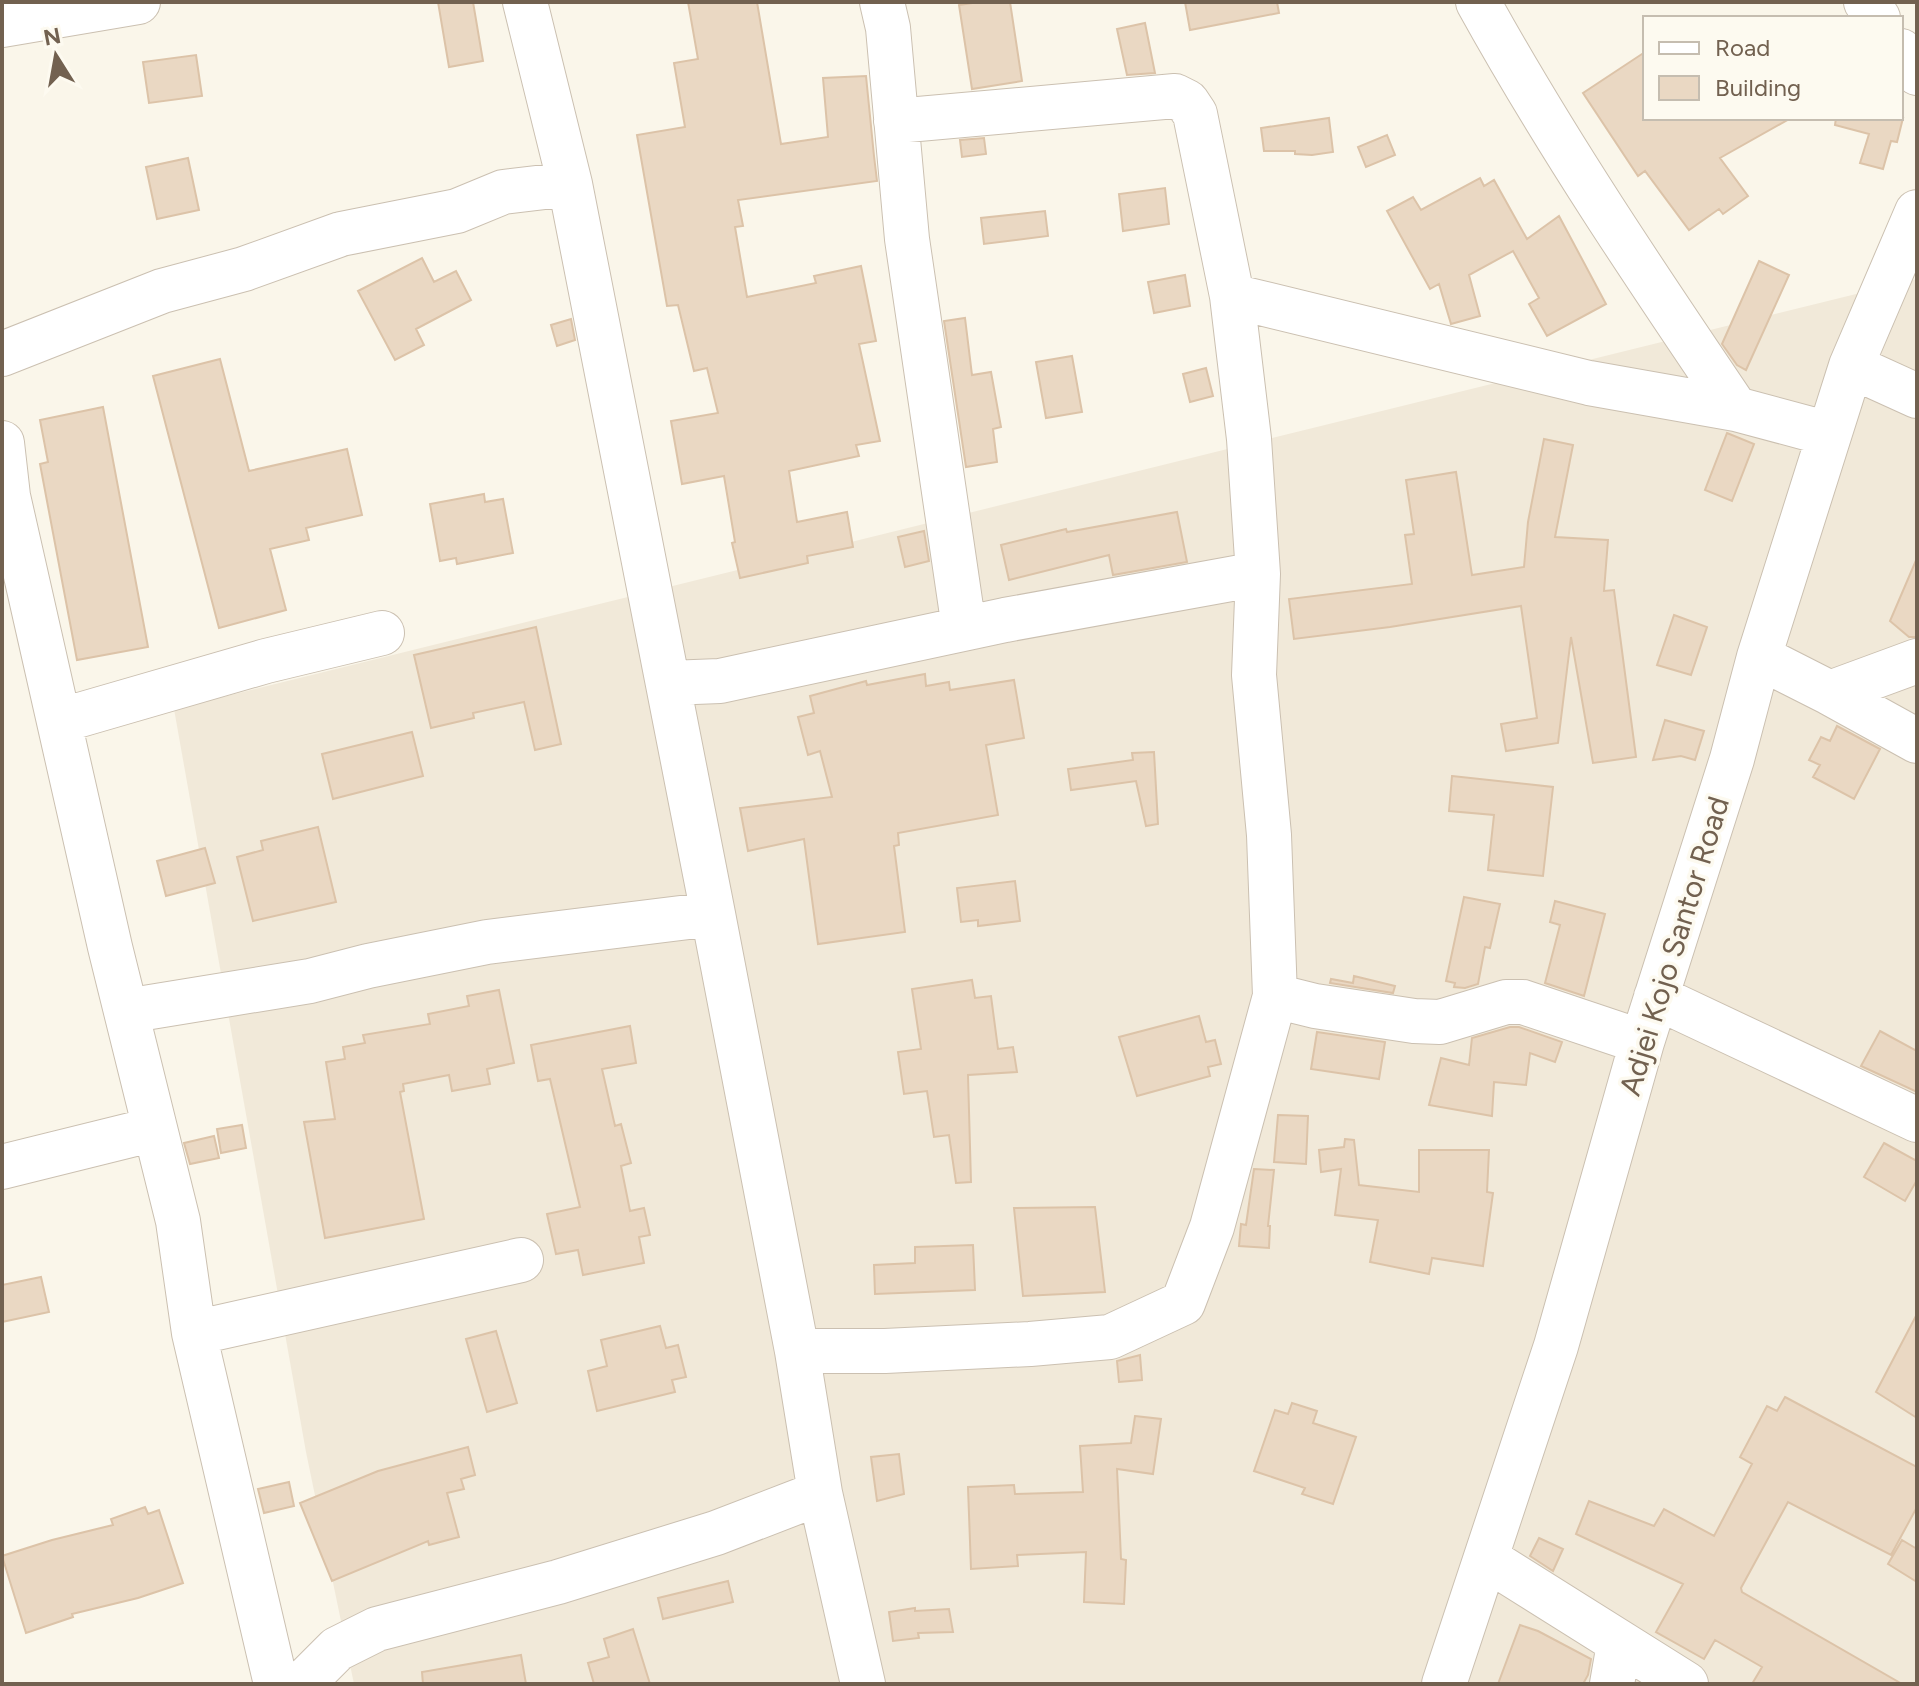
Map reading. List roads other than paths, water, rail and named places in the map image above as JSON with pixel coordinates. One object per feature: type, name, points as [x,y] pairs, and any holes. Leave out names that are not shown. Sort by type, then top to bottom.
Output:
[{"type":"street","points":[[2,25],[138,2]]},
{"type":"street","points":[[525,2],[570,184],[797,1351],[820,1493],[863,1684]]},
{"type":"street","points":[[882,2],[888,28],[907,239],[964,628]]},
{"type":"street","points":[[1478,2],[1508,57],[1621,239],[1736,409]]},
{"type":"street","points":[[1903,54],[1917,73]]},
{"type":"street","points":[[797,1351],[885,1351],[1110,1337],[1183,1303],[1212,1227],[1275,996],[1269,835],[1254,675],[1258,574],[1249,439],[1232,296],[1195,114],[1187,102],[1175,96],[896,121]]},
{"type":"street","points":[[2,354],[162,291],[244,269],[341,234],[457,211],[503,192],[570,184]]},
{"type":"street","name":"Adjei Kojo Santor Road","points":[[1444,1684],[1556,1346],[1642,1042],[1732,759],[1759,657],[1829,434],[1851,366],[1917,212]]},
{"type":"street","points":[[1232,296],[1589,383],[1736,409],[1829,434]]},
{"type":"street","points":[[1851,366],[1917,396]]},
{"type":"street","points":[[2,443],[16,599],[59,721],[178,1221],[194,1333],[276,1684]]},
{"type":"street","points":[[669,683],[720,681],[964,628],[1258,574]]},
{"type":"street","points":[[59,721],[266,661],[382,633]]},
{"type":"street","points":[[1759,657],[1917,741]]},
{"type":"street","points":[[1830,693],[1917,661]]},
{"type":"street","points":[[126,1011],[310,981],[487,942],[713,914]]},
{"type":"street","points":[[1275,996],[1315,1006],[1440,1022],[1506,1002],[1523,1002],[1642,1042]]},
{"type":"street","points":[[1656,997],[1917,1120]]},
{"type":"street","points":[[2,1167],[155,1129]]},
{"type":"street","points":[[194,1333],[521,1260]]},
{"type":"street","points":[[302,1684],[337,1649],[377,1629],[558,1582],[716,1533],[820,1493]]},
{"type":"street","points":[[1487,1559],[1616,1664],[1686,1684]]}]
